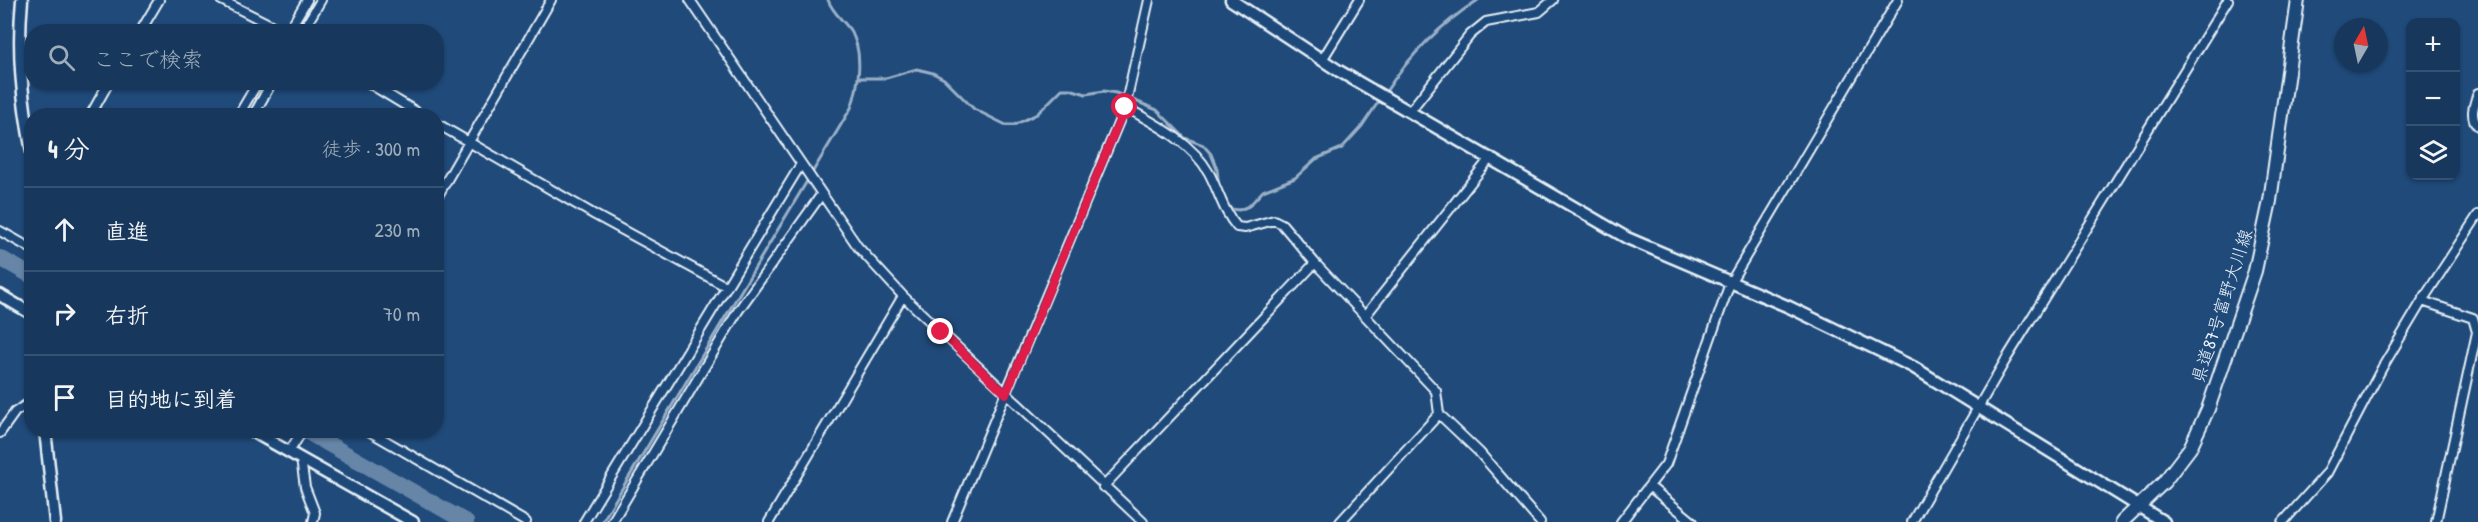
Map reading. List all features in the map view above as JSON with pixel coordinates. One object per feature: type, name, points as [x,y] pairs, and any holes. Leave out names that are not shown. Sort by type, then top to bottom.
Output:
[{"type":"main road","name":"県道87号富野大川線","points":[[2122,522],[2164,482],[2190,448],[2208,408],[2255,271],[2270,201],[2298,0]]},
{"type":"street","points":[[22,0],[19,38],[20,84],[24,108]]},
{"type":"street","points":[[145,24],[159,0]]},
{"type":"street","points":[[221,0],[270,24]]},
{"type":"street","points":[[291,24],[307,0]]},
{"type":"street","points":[[307,24],[321,0]]},
{"type":"street","points":[[444,186],[551,0]]},
{"type":"street","points":[[690,0],[858,247],[903,296],[1143,522]]},
{"type":"street","points":[[952,522],[1125,107],[1149,0]]},
{"type":"street","points":[[1232,0],[1322,60],[1627,238],[1789,307],[1913,367],[2164,522]]},
{"type":"street","points":[[1322,60],[1359,0]]},
{"type":"street","points":[[1410,111],[1470,36],[1486,22],[1539,12],[1553,0]]},
{"type":"street","points":[[1621,522],[1666,464],[1730,283],[1898,0]]},
{"type":"street","points":[[1912,522],[1978,407],[2228,0]]},
{"type":"street","points":[[94,108],[105,90]]},
{"type":"street","points":[[243,108],[253,90]]},
{"type":"street","points":[[257,108],[268,90]]},
{"type":"street","points":[[380,90],[410,108]]},
{"type":"street","points":[[2478,93],[2472,111],[2474,122],[2478,126]]},
{"type":"street","points":[[1125,107],[1193,152],[1208,172],[1227,215],[1237,227],[1245,228],[1274,220],[1282,224],[1315,263],[1436,391],[1439,414],[1479,452],[1540,522]]},
{"type":"street","points":[[444,127],[595,215],[727,287]]},
{"type":"street","points":[[1366,315],[1491,158]]},
{"type":"street","points":[[584,522],[801,164]]},
{"type":"street","points":[[612,522],[738,311],[821,195]]},
{"type":"street","points":[[2283,522],[2327,473],[2382,368],[2478,215]]},
{"type":"street","points":[[0,231],[24,244]]},
{"type":"street","points":[[1104,487],[1315,263]]},
{"type":"street","points":[[0,296],[24,310]]},
{"type":"street","points":[[770,522],[903,296]]},
{"type":"street","points":[[2422,301],[2473,318],[2477,332],[2436,522]]},
{"type":"street","points":[[0,433],[15,412],[24,406]]},
{"type":"street","points":[[1340,522],[1439,414]]},
{"type":"street","points":[[46,438],[55,522]]},
{"type":"street","points":[[264,438],[413,522]]},
{"type":"street","points":[[289,452],[298,438]]},
{"type":"street","points":[[381,438],[526,522]]},
{"type":"street","points":[[301,459],[305,487],[315,513],[313,522]]},
{"type":"street","points":[[1649,486],[1693,522]]},
{"type":"waterway","points":[[302,24],[316,0]]},
{"type":"waterway","points":[[602,522],[851,108],[858,79],[857,48],[850,30],[828,0]]},
{"type":"waterway","points":[[1385,93],[1404,66],[1427,42],[1451,19],[1478,0]]},
{"type":"waterway","points":[[858,78],[886,78],[917,69],[933,73],[944,79],[974,109],[1006,125],[1014,125],[1037,114],[1062,89],[1086,94],[1104,91],[1116,93],[1157,110],[1185,138],[1203,145],[1211,154],[1217,169],[1219,189]]},
{"type":"waterway","points":[[252,108],[263,90]]},
{"type":"waterway","points":[[1226,205],[1231,209],[1239,210],[1249,206],[1263,191],[1295,178],[1316,159],[1342,148],[1362,126],[1381,98]]},
{"type":"waterway","points":[[0,258],[24,272]]},
{"type":"waterway","points":[[318,438],[466,522]]},
{"type":"route","points":[[941,332],[1006,394],[1125,107]]}]
